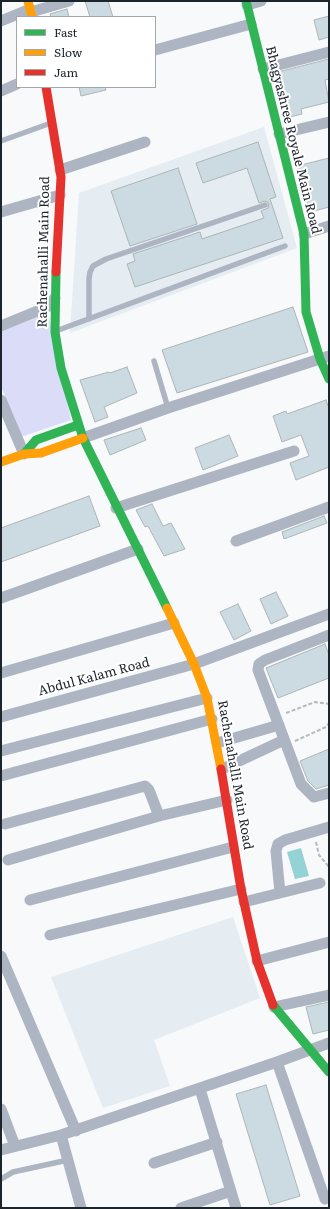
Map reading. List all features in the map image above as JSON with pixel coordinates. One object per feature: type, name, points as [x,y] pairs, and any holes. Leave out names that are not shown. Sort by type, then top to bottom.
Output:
[{"type":"street","points":[[1,21],[30,10],[69,1]]},
{"type":"street","points":[[246,3],[261,1]]},
{"type":"street","name":"Bhagyashree Royale Main Road","points":[[246,3],[304,234],[306,312],[325,358],[329,379]]},
{"type":"street","points":[[156,50],[251,24]]},
{"type":"street","points":[[263,69],[329,52]]},
{"type":"street","points":[[1,91],[16,84]]},
{"type":"street","name":"Rachenahalli Main Road","points":[[46,88],[60,170],[55,332],[61,368],[83,438],[116,508],[138,549],[194,664],[207,698],[222,769],[233,847],[241,889],[258,961],[274,1008],[308,1050],[329,1072]]},
{"type":"street","points":[[280,134],[329,122]]},
{"type":"street","points":[[60,170],[145,142]]},
{"type":"street","points":[[1,212],[60,195]]},
{"type":"street","points":[[304,234],[329,226]]},
{"type":"street","points":[[1,326],[47,307],[55,298]]},
{"type":"street","points":[[1,462],[24,454],[41,453],[168,408],[325,358]]},
{"type":"street","points":[[1,400],[24,454]]},
{"type":"street","points":[[24,454],[36,440],[78,425]]},
{"type":"street","points":[[116,508],[294,451]]},
{"type":"street","points":[[236,541],[329,507]]},
{"type":"street","points":[[1,598],[138,549]]},
{"type":"street","name":"Abdul Kalam Road","points":[[1,716],[194,664],[329,614]]},
{"type":"street","points":[[1,673],[174,623]]},
{"type":"street","points":[[329,635],[259,664],[258,670],[301,784],[306,791],[314,797],[329,793]]},
{"type":"street","points":[[1,751],[207,698]]},
{"type":"street","points":[[1,776],[212,719]]},
{"type":"street","points":[[217,743],[277,720]]},
{"type":"street","points":[[222,769],[285,742]]},
{"type":"street","points":[[5,824],[145,786],[149,790],[159,816]]},
{"type":"street","points":[[8,860],[159,816],[227,800]]},
{"type":"street","points":[[280,893],[276,851],[278,844],[286,840],[329,827]]},
{"type":"street","points":[[30,900],[233,847]]},
{"type":"street","points":[[244,902],[320,882]]},
{"type":"street","points":[[50,935],[241,889]]},
{"type":"street","points":[[258,961],[329,942]]},
{"type":"street","points":[[1,956],[76,1130]]},
{"type":"street","points":[[274,1008],[329,995]]},
{"type":"street","points":[[1,1150],[61,1135],[200,1089],[329,1043]]},
{"type":"street","points":[[277,1062],[325,1199]]},
{"type":"street","points":[[200,1089],[236,1208]]},
{"type":"street","points":[[1,1109],[16,1146]]},
{"type":"street","points":[[61,1135],[81,1208]]},
{"type":"street","points":[[154,1164],[217,1142]]},
{"type":"street","points":[[182,1208],[231,1191]]},
{"type":"lane","points":[[1,141],[52,123]]},
{"type":"lane","points":[[89,319],[89,280],[90,272],[93,266],[106,259],[265,205]]},
{"type":"lane","points":[[55,332],[285,246]]},
{"type":"lane","points":[[154,362],[168,408]]},
{"type":"lane","points":[[1,1179],[13,1172],[68,1160]]},
{"type":"path","points":[[277,720],[315,702],[329,704]]},
{"type":"path","points":[[285,742],[326,727],[329,724]]},
{"type":"path","points":[[314,831],[319,855],[329,867]]},
{"type":"shaded area","points":[[264,127],[297,248],[70,333],[79,193]]},
{"type":"shaded area","points":[[48,312],[71,420],[21,437],[1,386],[1,332]]},
{"type":"shaded area","points":[[301,848],[309,876],[295,879],[287,852]]},
{"type":"shaded area","points":[[233,917],[260,998],[154,1040],[170,1086],[103,1108],[51,977]]},
{"type":"building","points":[[85,1],[108,1],[113,16],[90,16]]},
{"type":"building","points":[[67,9],[69,16],[51,16],[50,14]]},
{"type":"building","points":[[329,16],[329,37],[319,40],[314,20]]},
{"type":"building","points":[[329,59],[329,79],[325,80],[329,102],[301,109],[302,114],[286,118],[274,73]]},
{"type":"building","points":[[79,88],[105,88],[106,90],[81,96]]},
{"type":"building","points":[[258,142],[276,197],[270,199],[283,238],[135,287],[127,264],[135,261],[133,254],[200,232],[202,239],[264,218],[261,211],[268,208],[269,203],[265,201],[259,203],[247,168],[203,183],[196,163]]},
{"type":"building","points":[[329,158],[329,207],[310,212],[297,166]]},
{"type":"building","points":[[178,168],[197,224],[130,246],[111,191]]},
{"type":"building","points":[[293,307],[308,352],[177,393],[162,350]]},
{"type":"building","points":[[127,367],[137,393],[104,407],[108,417],[95,422],[80,380],[109,372],[110,373]]},
{"type":"building","points":[[326,400],[329,409],[329,467],[296,480],[290,463],[309,456],[301,435],[282,442],[273,416],[286,411],[287,414]]},
{"type":"building","points":[[141,428],[146,440],[110,455],[104,440]]},
{"type":"building","points":[[229,435],[238,456],[203,470],[195,448]]},
{"type":"building","points":[[89,496],[100,526],[1,562],[1,528]]},
{"type":"building","points":[[152,504],[163,526],[171,523],[185,549],[164,556],[148,526],[145,527],[136,510]]},
{"type":"building","points":[[324,516],[327,523],[284,539],[282,532]]},
{"type":"building","points":[[276,592],[288,616],[271,624],[260,599]]},
{"type":"building","points":[[238,604],[251,631],[234,640],[220,612]]},
{"type":"building","points":[[325,644],[329,655],[329,678],[278,698],[266,668]]},
{"type":"building","points":[[329,749],[329,785],[316,789],[308,781],[300,761]]},
{"type":"building","points":[[329,1002],[329,1030],[313,1034],[306,1007]]},
{"type":"building","points":[[266,1085],[300,1196],[270,1205],[236,1094]]},
{"type":"traffic: fast","points":[[246,1],[304,234],[306,312],[320,359],[329,379]]},
{"type":"traffic: fast","points":[[56,272],[55,332],[61,368],[83,438],[167,608]]},
{"type":"traffic: fast","points":[[24,454],[36,440],[78,425]]},
{"type":"traffic: fast","points":[[273,1005],[329,1072]]},
{"type":"traffic: slow","points":[[28,1],[32,16]]},
{"type":"traffic: slow","points":[[1,462],[24,454],[41,453],[83,438]]},
{"type":"traffic: slow","points":[[167,608],[194,664],[207,698],[221,769]]},
{"type":"traffic: jam","points":[[46,88],[61,177],[56,272]]},
{"type":"traffic: jam","points":[[221,769],[241,889],[257,961],[273,1005]]}]
